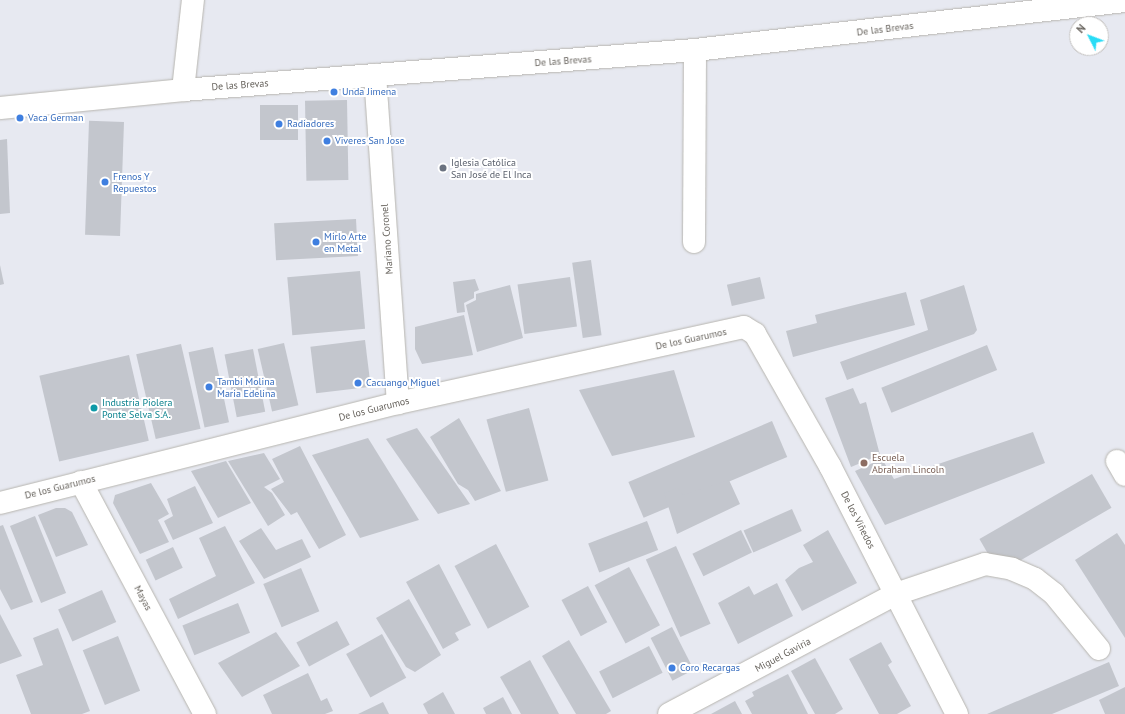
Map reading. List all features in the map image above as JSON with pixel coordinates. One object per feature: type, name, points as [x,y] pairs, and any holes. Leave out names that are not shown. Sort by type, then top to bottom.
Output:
[{"type":"street","points":[[183,90],[192,0]]},
{"type":"street","name":"De las Brevas","points":[[0,108],[183,90],[695,50],[1125,1]]},
{"type":"street","points":[[694,242],[695,50]]},
{"type":"street","name":"Mariano Coronel","points":[[375,75],[398,403]]},
{"type":"street","name":"De los Guarumos","points":[[0,503],[398,403],[744,327],[751,330]]},
{"type":"street","name":"De los Viñedos","points":[[751,330],[830,466],[957,714]]},
{"type":"street","name":"Mayas","points":[[81,482],[205,714]]},
{"type":"street","name":"Miguel Gaviria","points":[[669,714],[896,594],[985,564],[1012,569],[1035,579],[1054,594],[1099,649]]},
{"type":"building","name":"Viveres San Jose","points":[[347,100],[348,180],[306,181],[305,101]]},
{"type":"building","name":"Radiadores","points":[[260,105],[298,105],[298,140],[260,140]]},
{"type":"building","name":"Frenos Y Repuestos","points":[[89,121],[124,122],[120,236],[85,235]]},
{"type":"building","points":[[7,139],[10,213],[0,214],[0,140]]},
{"type":"building","name":"Mirlo Arte en Metal","points":[[356,219],[358,256],[276,260],[274,223]]},
{"type":"building","points":[[591,260],[602,335],[583,338],[572,263]]},
{"type":"building","points":[[0,265],[4,284],[0,285]]},
{"type":"building","points":[[360,271],[365,329],[292,335],[287,277]]},
{"type":"building","points":[[570,277],[577,327],[524,334],[518,284]]},
{"type":"building","points":[[760,277],[765,298],[732,306],[727,285]]},
{"type":"building","points":[[475,279],[479,290],[474,292],[474,298],[464,303],[465,312],[457,313],[453,282]]},
{"type":"building","points":[[510,285],[523,338],[477,352],[466,305],[476,300],[476,294]]},
{"type":"building","points":[[964,285],[977,330],[974,334],[847,380],[840,362],[928,330],[920,300]]},
{"type":"building","points":[[906,292],[915,325],[793,357],[786,331],[817,323],[815,315]]},
{"type":"building","points":[[464,315],[473,355],[422,364],[415,349],[415,327]]},
{"type":"building","points":[[365,340],[371,387],[316,393],[310,347]]},
{"type":"building","points":[[284,343],[298,405],[272,411],[258,349]]},
{"type":"building","points":[[181,344],[201,429],[156,439],[136,354]]},
{"type":"building","points":[[987,345],[997,370],[891,413],[881,388]]},
{"type":"building","name":"Tambi Molina Maria Edelina","points":[[213,347],[229,422],[205,428],[189,352]]},
{"type":"building","points":[[253,349],[265,412],[237,417],[225,355]]},
{"type":"building","name":"Industria Piolera Ponte Selva S.A.","points":[[129,355],[149,441],[59,461],[39,376]]},
{"type":"building","points":[[674,370],[695,437],[612,456],[579,390]]},
{"type":"building","points":[[853,388],[860,404],[866,402],[880,455],[851,467],[825,398]]},
{"type":"building","points":[[529,408],[548,480],[506,492],[486,419]]},
{"type":"building","points":[[459,418],[501,491],[475,501],[468,490],[458,484],[430,437]]},
{"type":"building","points":[[772,421],[787,457],[644,518],[628,482]]},
{"type":"building","points":[[417,428],[470,504],[438,514],[386,439]]},
{"type":"building","points":[[1033,432],[1045,463],[885,525],[855,471],[882,459],[894,479]]},
{"type":"building","points":[[368,438],[419,520],[360,538],[312,455]]},
{"type":"building","points":[[300,446],[346,535],[319,549],[297,512],[291,515],[271,489],[284,482],[272,459]]},
{"type":"building","points":[[264,453],[280,479],[264,487],[272,493],[285,515],[268,526],[228,461]]},
{"type":"building","points":[[226,461],[251,503],[218,518],[191,471]]},
{"type":"building","points":[[1092,474],[1112,508],[999,573],[979,539]]},
{"type":"building","points":[[729,480],[740,504],[677,534],[664,493],[678,488],[683,495]]},
{"type":"building","points":[[151,483],[169,514],[158,520],[169,542],[140,554],[113,503],[115,495]]},
{"type":"building","points":[[195,486],[213,523],[173,540],[164,521],[173,516],[167,499]]},
{"type":"building","points":[[56,508],[65,508],[72,512],[88,545],[56,557],[38,515]]},
{"type":"building","points":[[792,509],[802,531],[753,552],[744,531]]},
{"type":"building","points":[[35,516],[66,593],[41,603],[10,526]]},
{"type":"building","points":[[647,521],[658,550],[599,573],[588,544]]},
{"type":"building","points":[[3,525],[33,602],[11,610],[0,589],[0,526]]},
{"type":"building","points":[[225,526],[255,583],[178,619],[169,599],[216,576],[199,538]]},
{"type":"building","points":[[261,528],[276,550],[302,539],[311,557],[264,579],[239,541]]},
{"type":"building","points":[[741,530],[752,552],[703,576],[692,554]]},
{"type":"building","points":[[828,530],[857,583],[802,611],[785,580],[799,568],[813,562],[803,545]]},
{"type":"building","points":[[1117,533],[1125,545],[1125,638],[1075,560]]},
{"type":"building","points":[[496,544],[529,607],[488,629],[455,566]]},
{"type":"building","points":[[676,546],[711,624],[680,637],[646,559]]},
{"type":"building","points":[[173,547],[183,568],[156,581],[146,560]]},
{"type":"building","points":[[439,564],[471,625],[455,633],[459,640],[443,649],[406,582]]},
{"type":"building","points":[[629,567],[660,625],[626,644],[595,585]]},
{"type":"building","points":[[301,568],[319,611],[282,627],[263,584]]},
{"type":"building","points":[[777,583],[793,616],[738,644],[718,603],[749,586],[754,595]]},
{"type":"building","points":[[588,586],[607,622],[581,636],[562,600]]},
{"type":"building","points":[[102,590],[116,622],[72,641],[58,610]]},
{"type":"building","points":[[409,599],[441,655],[415,672],[406,667],[376,618]]},
{"type":"building","points":[[238,603],[250,633],[194,655],[182,625]]},
{"type":"building","points":[[0,614],[22,656],[0,664]]},
{"type":"building","points":[[337,621],[350,645],[309,666],[296,643]]},
{"type":"building","points":[[672,627],[694,670],[672,681],[651,638]]},
{"type":"building","points":[[58,628],[90,711],[82,714],[31,714],[16,675],[43,665],[33,638]]},
{"type":"building","points":[[276,632],[300,666],[242,697],[218,663]]},
{"type":"building","points":[[382,634],[406,678],[370,698],[346,654]]},
{"type":"building","points":[[118,636],[140,691],[105,705],[83,650]]},
{"type":"building","points":[[569,640],[611,711],[606,714],[576,714],[542,656]]},
{"type":"building","points":[[881,642],[892,662],[888,665],[911,706],[897,714],[879,714],[849,659]]},
{"type":"building","points":[[649,646],[663,673],[613,698],[599,671]]},
{"type":"building","points":[[815,658],[843,709],[835,714],[815,714],[791,671]]},
{"type":"building","points":[[530,660],[559,714],[521,714],[500,677]]},
{"type":"building","points":[[1109,662],[1119,686],[1052,714],[987,714]]},
{"type":"building","points":[[308,673],[321,701],[327,698],[333,711],[325,714],[272,714],[263,695]]},
{"type":"building","points":[[788,674],[808,714],[752,714],[745,701],[754,696],[752,692]]},
{"type":"building","points":[[1125,687],[1125,714],[1105,714],[1099,700]]},
{"type":"building","points":[[443,692],[455,714],[428,714],[423,704]]},
{"type":"building","points":[[503,697],[512,714],[486,714],[483,708]]},
{"type":"building","points":[[735,701],[742,714],[711,714]]},
{"type":"building","points":[[383,702],[389,714],[358,714]]},
{"type":"place","name":"Unda Jimena","points":[[334,92]]},
{"type":"place","name":"Vaca German","points":[[20,118]]},
{"type":"place","name":"Radiadores","points":[[279,124]]},
{"type":"place","name":"Viveres San Jose","points":[[327,141]]},
{"type":"place","name":"Iglesia Católica San José de El Inca","points":[[443,168]]},
{"type":"place","name":"Frenos Y Repuestos","points":[[105,182]]},
{"type":"place","name":"Mirlo Arte en Metal","points":[[316,242]]},
{"type":"place","name":"Cacuango Miguel","points":[[358,383]]},
{"type":"place","name":"Tambi Molina Maria Edelina","points":[[209,387]]},
{"type":"place","name":"Industria Piolera Ponte Selva S.A.","points":[[94,408]]},
{"type":"place","name":"Escuela Abraham Lincoln","points":[[864,463]]},
{"type":"place","name":"Coro Recargas","points":[[672,668]]}]
